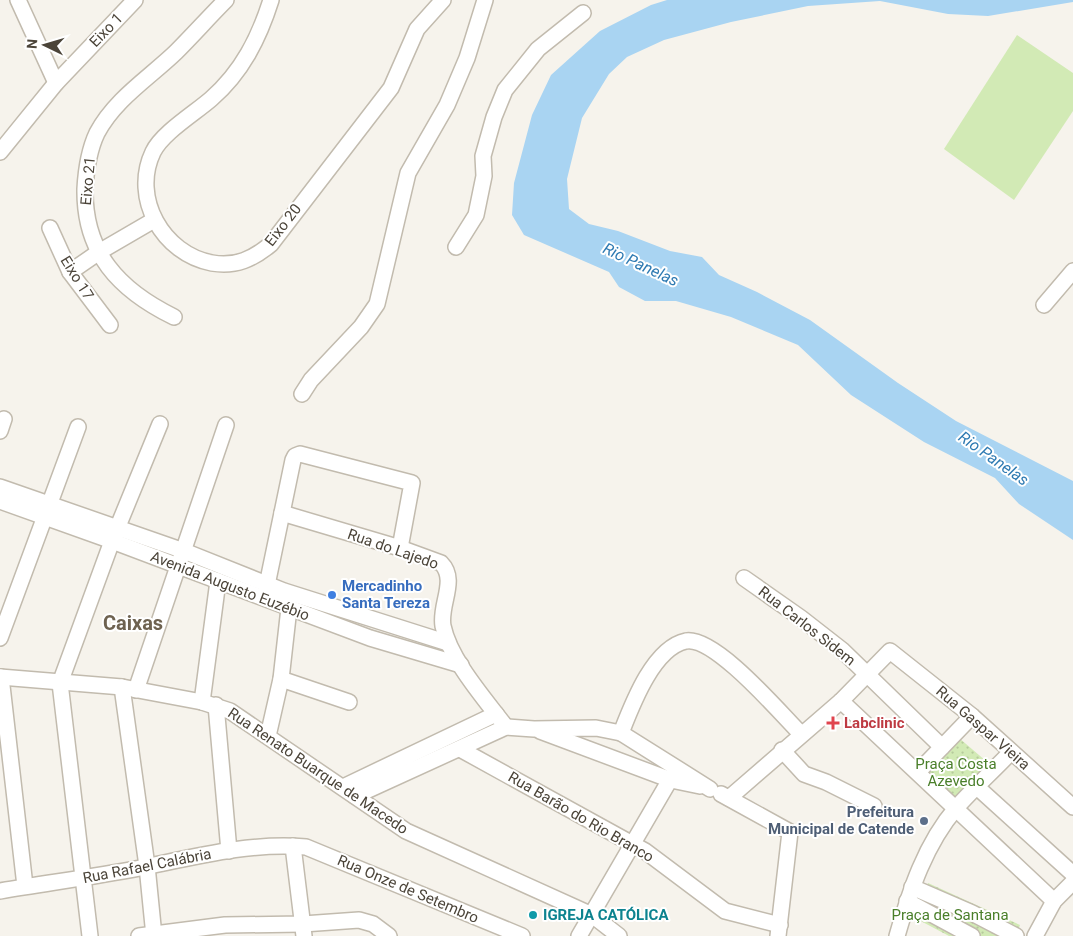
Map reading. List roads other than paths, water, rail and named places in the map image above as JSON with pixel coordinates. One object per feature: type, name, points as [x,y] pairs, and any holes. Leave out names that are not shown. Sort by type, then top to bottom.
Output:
[{"type":"street","points":[[18,0],[56,83]]},
{"type":"street","name":"Eixo 1","points":[[0,152],[56,83],[135,0]]},
{"type":"street","name":"Eixo 21","points":[[174,317],[132,293],[108,266],[99,252],[89,229],[85,198],[88,164],[97,133],[118,104],[175,53],[226,0]]},
{"type":"street","name":"Eixo 20","points":[[271,0],[254,46],[233,76],[212,98],[163,139],[153,152],[148,170],[146,196],[154,220],[180,248],[210,262],[233,264],[257,256],[271,244],[391,88],[417,29],[443,0]]},
{"type":"street","points":[[302,394],[311,380],[361,327],[377,304],[408,173],[446,105],[466,58],[485,0]]},
{"type":"street","points":[[456,247],[476,215],[484,176],[483,156],[494,117],[505,90],[538,49],[584,13]]},
{"type":"street","points":[[70,272],[99,252],[154,220]]},
{"type":"street","name":"Eixo 17","points":[[50,228],[70,272],[110,325]]},
{"type":"street","points":[[1044,305],[1073,271]]},
{"type":"street","points":[[90,936],[60,683],[115,534],[160,424]]},
{"type":"street","points":[[226,425],[184,551],[129,689],[147,866],[149,935],[226,930],[304,930],[363,920],[373,924],[389,936]]},
{"type":"street","points":[[0,638],[78,427]]},
{"type":"street","points":[[268,585],[293,460],[295,456],[300,454],[412,483],[400,548]]},
{"type":"street","name":"Avenida Augusto Euzébio","points":[[0,487],[47,511]]},
{"type":"street","name":"Avenida Augusto Euzébio","points":[[0,502],[47,511],[115,534],[184,551],[268,585],[356,615],[448,642]]},
{"type":"street","name":"Rua do Lajedo","points":[[282,513],[400,548],[433,559],[441,564],[448,573],[442,616],[448,642],[461,665],[506,727]]},
{"type":"street","name":"Avenida Augusto Euzébio","points":[[115,534],[178,567],[370,638],[461,665]]},
{"type":"street","name":"Rua Carlos Sidem","points":[[744,578],[801,618],[868,674],[942,747]]},
{"type":"street","points":[[218,581],[209,704],[230,851]]},
{"type":"street","points":[[268,736],[281,679],[289,608]]},
{"type":"street","points":[[622,733],[644,680],[668,653],[686,641],[708,646],[738,669],[800,734]]},
{"type":"street","name":"Rua Gaspar Vieira","points":[[868,674],[890,652],[972,716],[1073,807]]},
{"type":"street","points":[[729,798],[800,734],[841,701],[868,674]]},
{"type":"street","points":[[0,677],[26,886]]},
{"type":"street","name":"Rua Renato Buarque de Macedo","points":[[0,677],[129,689],[209,704],[230,711],[406,831],[592,915],[618,936]]},
{"type":"street","points":[[281,679],[349,702]]},
{"type":"street","points":[[841,701],[1054,901]]},
{"type":"street","points":[[349,791],[496,714]]},
{"type":"street","points":[[918,772],[972,716]]},
{"type":"street","points":[[349,791],[460,749],[506,727],[534,729],[596,728],[622,733],[674,774]]},
{"type":"street","points":[[534,729],[674,774],[729,798],[790,832],[779,930]]},
{"type":"street","name":"Rua Barão do Rio Branco","points":[[460,749],[633,844],[725,911],[779,930]]},
{"type":"street","points":[[782,750],[804,774],[826,782],[874,806]]},
{"type":"street","points":[[897,936],[912,889],[934,841],[956,808],[1011,752]]},
{"type":"street","points":[[579,936],[674,774]]},
{"type":"street","points":[[977,788],[1073,874]]},
{"type":"street","points":[[293,846],[304,930]]},
{"type":"street","name":"Rua Rafael Calábria","points":[[0,891],[82,879],[230,851],[293,846]]},
{"type":"street","name":"Rua Onze de Setembro","points":[[293,846],[306,846],[522,936]]},
{"type":"street","points":[[1035,936],[1054,901],[1073,882]]},
{"type":"street","points":[[912,889],[972,936]]},
{"type":"street","points":[[912,889],[972,913],[1016,936]]},
{"type":"water","name":"Rio Panelas","points":[[667,0],[1073,0],[1073,2],[988,16],[948,14],[880,1],[808,6],[731,22],[664,40],[627,57],[609,74],[582,118],[567,179],[569,209],[589,224],[618,231],[670,251],[702,257],[719,275],[757,292],[810,320],[898,383],[956,421],[1073,481],[1073,540],[1019,504],[995,478],[924,442],[851,395],[798,345],[731,317],[676,301],[645,301],[619,287],[609,272],[524,235],[512,215],[514,183],[532,115],[551,75],[600,31],[651,5]]},
{"type":"place","name":"Mercadinho Santa Tereza","points":[[332,595]]},
{"type":"place","name":"Labclinic","points":[[833,723]]},
{"type":"place","name":"Prefeitura Municipal de Catende","points":[[924,821]]},
{"type":"place","name":"IGREJA CATÓLICA","points":[[533,915]]},
{"type":"district","name":"Caixas","points":[[133,623]]},
{"type":"park label","name":"Praça Costa Azevedo","points":[[956,772]]},
{"type":"park label","name":"Praça de Santana","points":[[950,915]]}]
